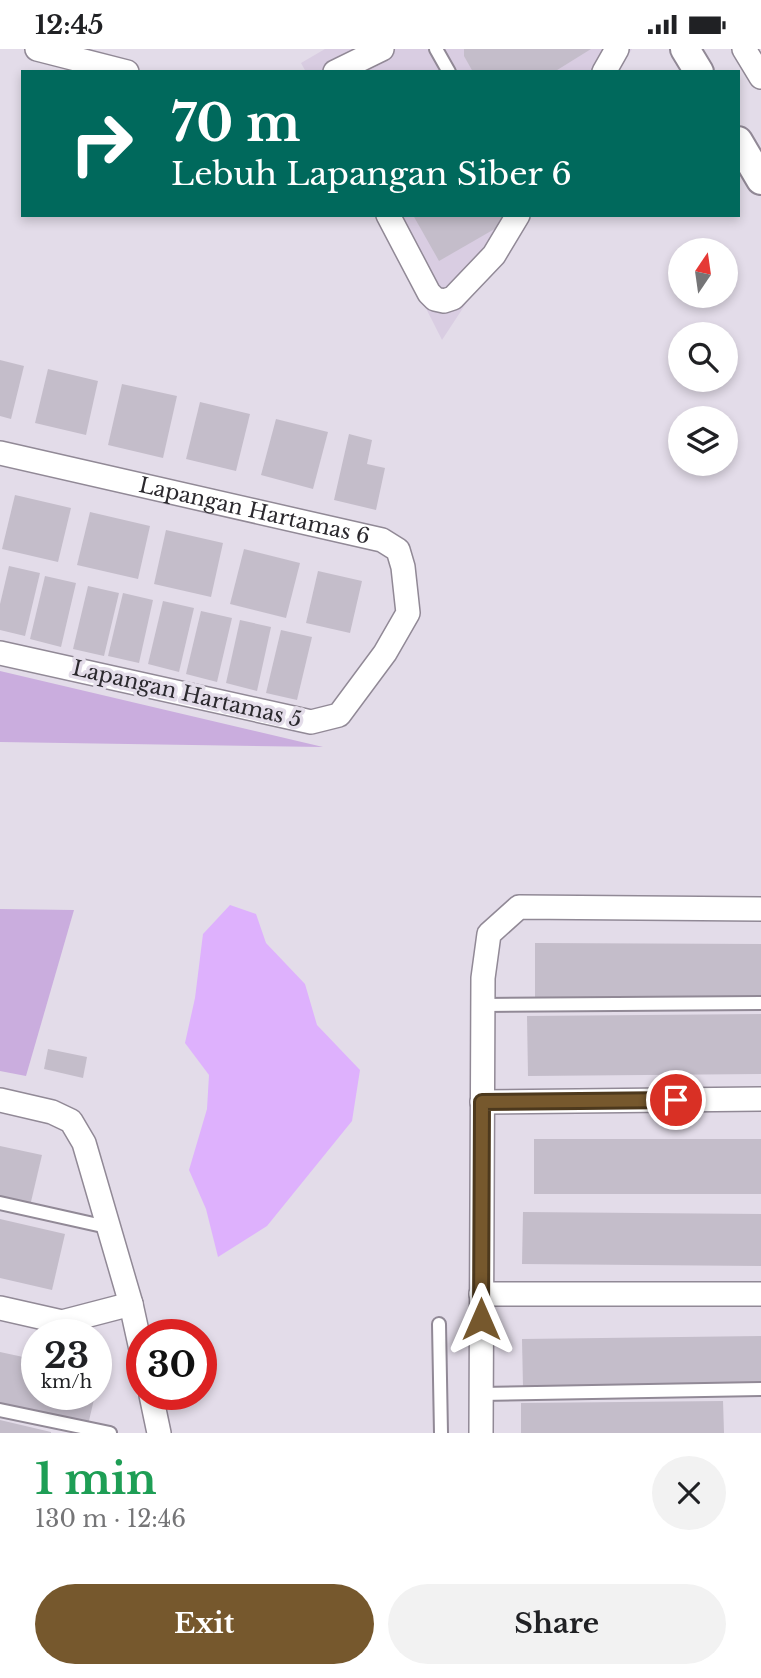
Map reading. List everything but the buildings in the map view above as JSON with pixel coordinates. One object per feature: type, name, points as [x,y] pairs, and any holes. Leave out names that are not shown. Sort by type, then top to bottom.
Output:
[{"type":"street","points":[[37,49],[119,70]]},
{"type":"street","points":[[339,70],[382,49]]},
{"type":"street","points":[[605,70],[617,49]]},
{"type":"street","points":[[685,49],[698,70]]},
{"type":"street","points":[[744,49],[761,77]]},
{"type":"street","points":[[740,144],[761,180]]},
{"type":"street","points":[[389,217],[429,293],[435,299],[444,301],[453,298],[494,255],[517,217]]},
{"type":"street","name":"Lapangan Hartamas 6","points":[[0,453],[382,540],[398,550],[403,567],[408,613],[385,653]]},
{"type":"street","name":"Lapangan Hartamas 5","points":[[0,653],[311,722],[339,715],[385,653]]},
{"type":"street","points":[[481,1433],[483,978],[489,934],[519,907],[761,909]]},
{"type":"street","points":[[482,1102],[761,1099]]},
{"type":"street","points":[[0,1100],[52,1112],[71,1121],[84,1143],[134,1319]]},
{"type":"street","points":[[481,1294],[761,1294]]},
{"type":"street","points":[[0,1308],[62,1322],[131,1304]]},
{"type":"street","points":[[154,1410],[159,1433]]},
{"type":"lane","points":[[436,49],[448,70]]},
{"type":"lane","points":[[483,1005],[761,1003]]},
{"type":"lane","points":[[0,1203],[107,1227]]},
{"type":"lane","points":[[439,1324],[440,1433]]},
{"type":"lane","points":[[481,1394],[761,1389]]},
{"type":"lane","points":[[0,1410],[110,1433]]},
{"type":"shaded area","points":[[325,49],[632,49],[618,70],[305,70],[301,63]]},
{"type":"shaded area","points":[[380,217],[523,217],[442,340]]},
{"type":"shaded area","points":[[0,671],[323,747],[0,742]]},
{"type":"shaded area","points":[[230,905],[256,914],[266,943],[305,984],[317,1025],[360,1070],[352,1121],[267,1226],[218,1257],[206,1209],[189,1170],[207,1109],[209,1075],[185,1043],[195,998],[203,934]]},
{"type":"shaded area","points":[[0,909],[74,910],[26,1076],[0,1071]]},
{"type":"route","points":[[481,1319],[482,1102],[676,1100]]}]
